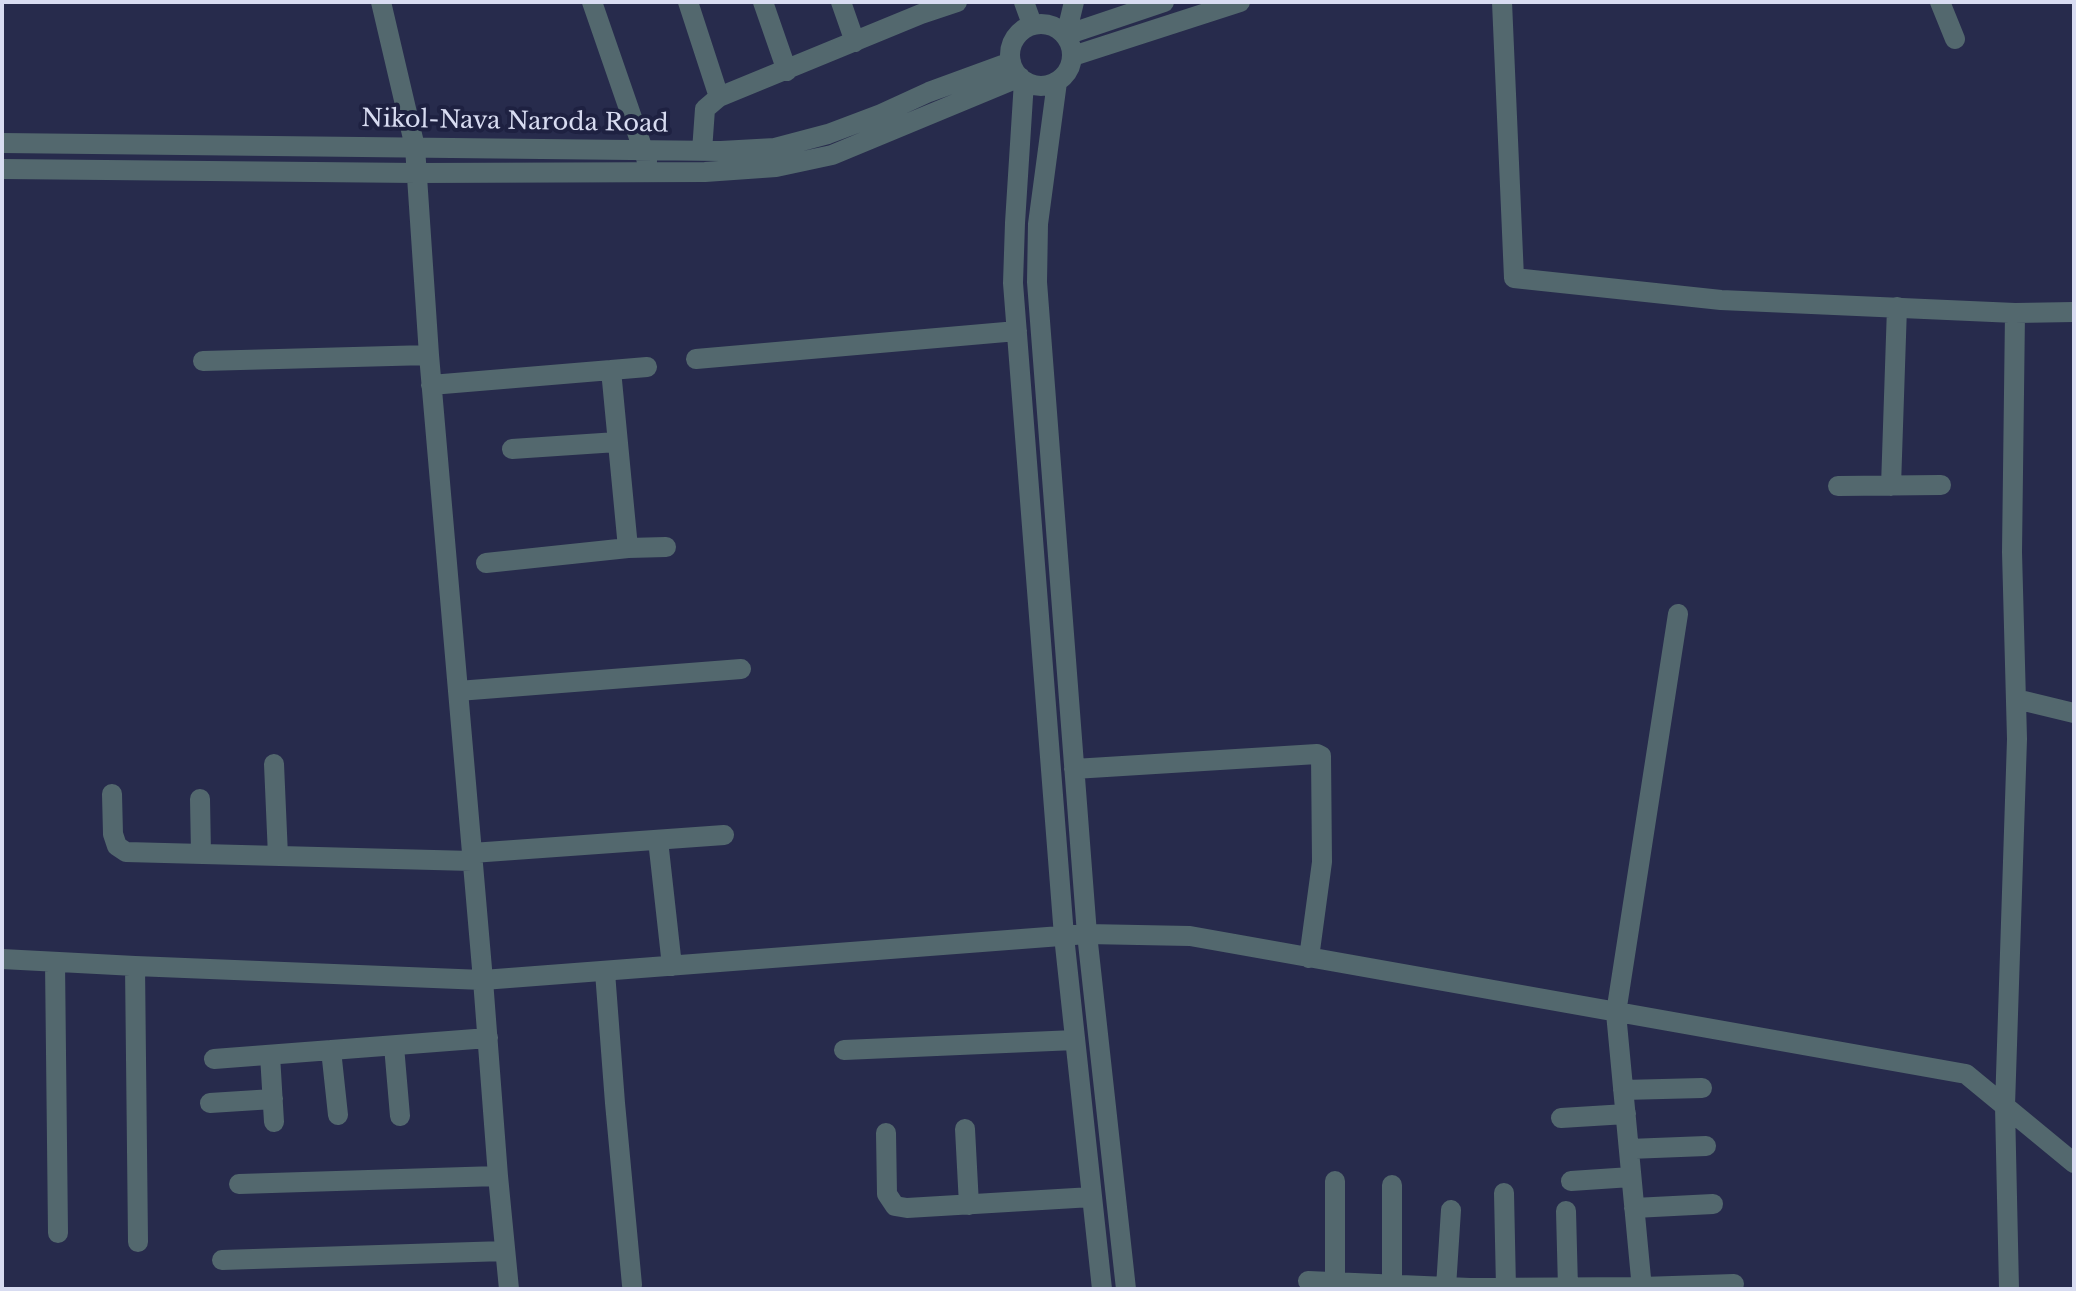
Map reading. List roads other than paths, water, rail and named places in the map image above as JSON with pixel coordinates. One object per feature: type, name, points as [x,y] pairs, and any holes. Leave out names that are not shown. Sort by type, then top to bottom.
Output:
[{"type":"street","points":[[381,2],[415,147],[431,385],[509,1289]]},
{"type":"street","points":[[592,2],[651,172]]},
{"type":"street","points":[[688,2],[719,97]]},
{"type":"street","points":[[763,2],[787,71]]},
{"type":"street","points":[[841,2],[855,42]]},
{"type":"street","points":[[702,151],[705,109],[719,97],[855,42],[919,8],[957,2]]},
{"type":"street","points":[[1024,2],[1032,24]]},
{"type":"street","points":[[1032,24],[1038,2]]},
{"type":"street","points":[[1066,35],[1074,2]]},
{"type":"street","points":[[1066,35],[1164,2]]},
{"type":"street","points":[[1073,56],[1240,2]]},
{"type":"street","points":[[1502,2],[1514,278],[1721,300],[2015,313],[2074,312]]},
{"type":"street","points":[[1940,2],[1955,39]]},
{"type":"street","points":[[1018,73],[1034,86],[1057,82],[1071,66],[1073,56],[1066,35],[1047,23],[1032,24],[1022,29],[1015,38],[1010,54],[1018,73],[1013,283],[1064,936],[1102,1289]]},
{"type":"street","points":[[2,169],[417,173],[705,172],[776,167],[832,155],[1018,73]]},
{"type":"street","name":"Nikol-Nava Naroda Road","points":[[2,143],[702,151],[775,148],[828,134],[929,92],[1018,73]]},
{"type":"street","points":[[1057,82],[1038,224],[1037,282],[1087,934],[1126,1289]]},
{"type":"street","points":[[1891,486],[1897,307]]},
{"type":"street","points":[[2009,1289],[2005,1106],[2017,739],[2012,552],[2015,313]]},
{"type":"street","points":[[696,359],[1017,331]]},
{"type":"street","points":[[203,361],[429,355]]},
{"type":"street","points":[[431,385],[647,367]]},
{"type":"street","points":[[611,370],[628,548]]},
{"type":"street","points":[[512,449],[617,442]]},
{"type":"street","points":[[1838,486],[1941,485]]},
{"type":"street","points":[[486,563],[666,547]]},
{"type":"street","points":[[1642,1288],[1616,1013],[1678,614]]},
{"type":"street","points":[[458,691],[741,669]]},
{"type":"street","points":[[2016,699],[2074,713]]},
{"type":"street","points":[[1074,769],[1321,756],[1322,862],[1309,958]]},
{"type":"street","points":[[274,764],[278,856]]},
{"type":"street","points":[[112,794],[113,834],[117,846],[126,852],[472,857],[724,835]]},
{"type":"street","points":[[200,799],[201,854]]},
{"type":"street","points":[[658,840],[672,966]]},
{"type":"street","points":[[2,959],[483,980],[1087,934],[1190,936],[1966,1074],[2074,1163]]},
{"type":"street","points":[[55,962],[58,1233]]},
{"type":"street","points":[[135,966],[138,1242]]},
{"type":"street","points":[[605,972],[632,1285]]},
{"type":"street","points":[[214,1059],[488,1038]]},
{"type":"street","points":[[844,1050],[1075,1040]]},
{"type":"street","points":[[394,1046],[400,1116]]},
{"type":"street","points":[[331,1050],[338,1115]]},
{"type":"street","points":[[270,1055],[274,1122]]},
{"type":"street","points":[[1623,1090],[1702,1088]]},
{"type":"street","points":[[210,1103],[273,1099]]},
{"type":"street","points":[[1561,1118],[1626,1114]]},
{"type":"street","points":[[965,1129],[969,1205]]},
{"type":"street","points":[[886,1133],[887,1194],[895,1206],[907,1208],[1092,1197]]},
{"type":"street","points":[[1629,1149],[1706,1146]]},
{"type":"street","points":[[239,1184],[498,1176]]},
{"type":"street","points":[[1571,1181],[1631,1177]]},
{"type":"street","points":[[1335,1181],[1335,1282]]},
{"type":"street","points":[[1392,1185],[1392,1285]]},
{"type":"street","points":[[1504,1193],[1506,1288]]},
{"type":"street","points":[[1634,1208],[1713,1204]]},
{"type":"street","points":[[1446,1287],[1451,1210]]},
{"type":"street","points":[[1566,1211],[1568,1288]]},
{"type":"street","points":[[222,1260],[505,1251]]},
{"type":"street","points":[[1308,1281],[1506,1288],[1734,1284]]}]
